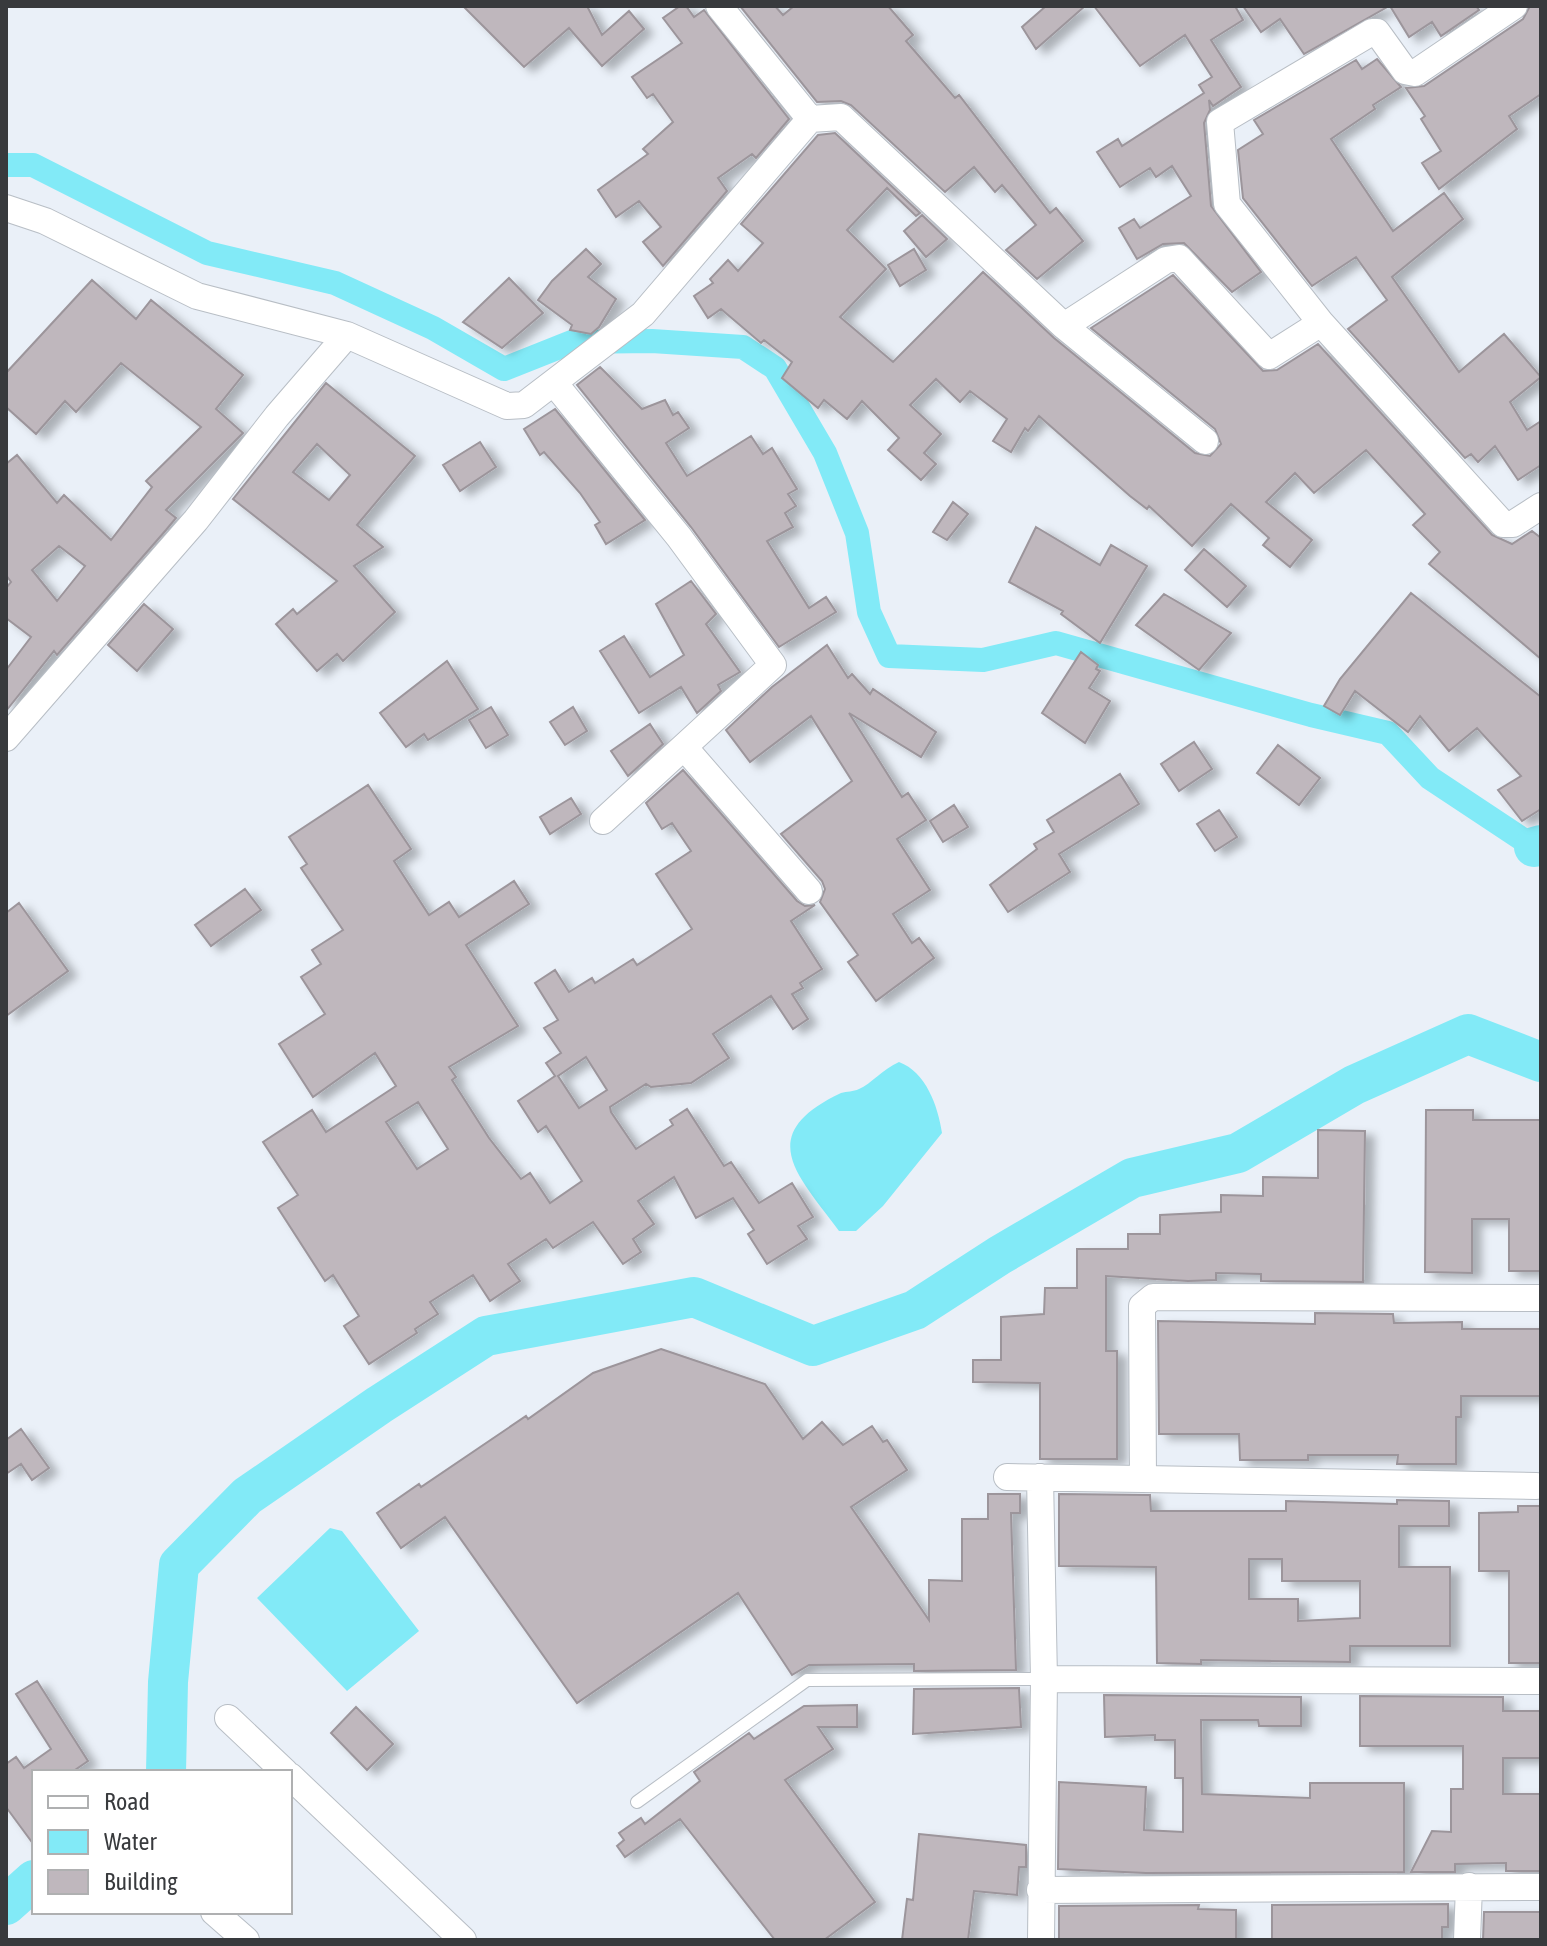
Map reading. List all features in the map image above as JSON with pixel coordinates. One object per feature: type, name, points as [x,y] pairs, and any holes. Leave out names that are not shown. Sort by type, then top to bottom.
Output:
[{"type":"street","points":[[719,6],[810,119]]},
{"type":"street","points":[[1514,6],[1415,73],[1405,71],[1377,32],[1372,32],[1220,122],[1227,204],[1321,323],[1503,524],[1513,524],[1541,506]]},
{"type":"street","points":[[6,208],[45,221],[197,296],[347,335],[507,406],[524,405],[643,314],[810,119],[841,117],[848,120],[1064,326],[1205,441]]},
{"type":"street","points":[[1064,326],[1173,257],[1179,258],[1269,356],[1321,323]]},
{"type":"street","points":[[6,738],[196,520],[277,416],[347,335]]},
{"type":"street","points":[[555,384],[679,537],[773,665],[603,821]]},
{"type":"street","points":[[684,747],[809,891]]},
{"type":"street","points":[[1143,1479],[1142,1306],[1153,1297],[1541,1298]]},
{"type":"street","points":[[1007,1477],[1536,1486]]},
{"type":"street","points":[[1040,1477],[1044,1679],[1041,1940]]},
{"type":"street","points":[[1044,1679],[1541,1681]]},
{"type":"street","points":[[228,1718],[283,1770]]},
{"type":"street","points":[[292,1778],[463,1940]]},
{"type":"street","points":[[1467,1940],[1469,1886]]},
{"type":"street","points":[[1040,1890],[1541,1887]]},
{"type":"street","points":[[216,1914],[246,1940]]},
{"type":"lane","points":[[637,1802],[807,1680],[1044,1679]]},
{"type":"water","points":[[899,1062],[917,1074],[929,1091],[942,1133],[883,1206],[856,1231],[839,1231],[799,1174],[792,1157],[791,1141],[798,1125],[814,1109],[841,1093],[864,1087]]},
{"type":"water","points":[[330,1528],[342,1531],[419,1631],[347,1691],[257,1598]]},
{"type":"building","points":[[463,6],[587,6],[602,35],[629,11],[644,29],[602,66],[569,28],[524,67]]},
{"type":"building","points":[[680,6],[686,6],[694,17],[704,10],[789,119],[756,158],[752,154],[718,178],[727,191],[663,266],[643,242],[661,227],[639,201],[616,217],[598,190],[648,154],[643,149],[673,122],[653,94],[647,98],[632,77],[682,43],[663,18]]},
{"type":"building","points":[[740,6],[775,6],[783,15],[794,6],[888,6],[913,35],[906,41],[955,98],[959,95],[1050,213],[1056,208],[1083,241],[1037,279],[1006,250],[1036,225],[1002,185],[995,192],[974,167],[945,192],[851,105],[841,101],[817,102]]},
{"type":"building","points":[[1046,6],[1085,6],[1036,49],[1022,27]]},
{"type":"building","points":[[1094,6],[1235,6],[1243,20],[1211,40],[1241,87],[1213,106],[1209,100],[1210,110],[1204,123],[1211,206],[1261,272],[1232,292],[1184,243],[1163,244],[1137,259],[1119,228],[1134,219],[1140,228],[1191,196],[1172,166],[1156,177],[1150,168],[1120,187],[1097,152],[1118,139],[1122,146],[1204,93],[1199,85],[1212,77],[1185,35],[1140,66]]},
{"type":"building","points":[[1243,6],[1389,6],[1304,54],[1280,19],[1261,32]]},
{"type":"building","points":[[1390,6],[1476,6],[1479,10],[1441,36],[1432,22],[1409,37]]},
{"type":"building","points":[[1530,6],[1541,6],[1541,94],[1509,116],[1517,129],[1439,189],[1422,163],[1441,151],[1421,119],[1425,116],[1406,88],[1424,86],[1523,19]]},
{"type":"building","points":[[1377,59],[1401,87],[1331,139],[1393,231],[1444,193],[1463,219],[1392,277],[1459,372],[1504,334],[1541,377],[1510,402],[1527,430],[1541,421],[1541,465],[1518,480],[1495,446],[1478,462],[1471,454],[1465,458],[1348,329],[1387,300],[1356,257],[1312,286],[1243,198],[1238,150],[1263,134],[1254,120],[1356,60],[1362,69]]},
{"type":"building","points":[[835,133],[920,213],[916,216],[887,188],[847,230],[886,269],[840,317],[893,362],[983,272],[1054,338],[1195,453],[1210,456],[1221,444],[1215,429],[1091,328],[1173,275],[1263,371],[1277,370],[1318,344],[1492,535],[1512,544],[1532,531],[1541,538],[1541,659],[1429,564],[1440,552],[1413,525],[1425,514],[1366,450],[1314,493],[1295,473],[1266,502],[1312,540],[1290,567],[1263,545],[1269,538],[1231,504],[1192,546],[1149,506],[1147,509],[1130,496],[1039,416],[1028,431],[1025,428],[1011,452],[993,441],[1007,419],[970,391],[960,402],[936,379],[910,405],[941,434],[924,453],[936,464],[921,480],[888,450],[899,438],[862,401],[847,419],[824,400],[818,408],[782,378],[792,362],[764,340],[761,343],[721,309],[708,318],[694,296],[713,283],[710,279],[728,260],[738,271],[763,243],[741,224],[818,135]]},
{"type":"building","points":[[922,215],[947,239],[926,257],[904,231]]},
{"type":"building","points":[[586,249],[601,264],[588,277],[616,299],[599,327],[591,334],[570,330],[572,325],[538,300],[552,281]]},
{"type":"building","points":[[914,249],[926,270],[900,286],[888,265]]},
{"type":"building","points":[[509,278],[543,313],[502,348],[463,322]]},
{"type":"building","points":[[92,280],[136,319],[151,300],[243,375],[216,409],[243,433],[166,510],[176,518],[57,655],[54,651],[6,711],[6,670],[31,637],[6,618],[6,588],[11,582],[6,575],[6,464],[17,455],[57,503],[64,495],[111,540],[152,487],[146,481],[201,427],[121,363],[76,412],[65,401],[36,434],[6,407],[6,373]],"holes":[[[59,546],[85,566],[57,601],[32,570]]]},
{"type":"building","points":[[600,367],[642,409],[665,400],[673,415],[678,412],[689,428],[666,443],[687,476],[751,436],[763,454],[772,448],[797,489],[788,494],[796,506],[785,513],[793,527],[767,541],[809,608],[826,597],[836,612],[779,647],[691,527],[577,385]]},
{"type":"building","points":[[326,383],[415,456],[357,525],[383,547],[354,566],[395,612],[343,661],[337,654],[317,671],[276,624],[293,609],[297,614],[337,581],[233,499]],"holes":[[[317,444],[350,475],[329,500],[293,472]]]},
{"type":"building","points":[[555,409],[645,520],[606,544],[595,525],[600,522],[580,493],[544,452],[540,455],[524,429]]},
{"type":"building","points":[[480,442],[496,467],[460,491],[443,465]]},
{"type":"building","points":[[953,502],[968,514],[947,540],[933,532]]},
{"type":"building","points":[[1036,527],[1100,565],[1111,545],[1147,566],[1100,643],[1061,614],[1063,611],[1009,582]]},
{"type":"building","points":[[1204,549],[1246,586],[1227,607],[1185,570]]},
{"type":"building","points":[[691,581],[716,614],[706,624],[740,672],[718,685],[721,691],[697,713],[681,687],[639,713],[600,651],[624,636],[650,677],[684,655],[656,604]]},
{"type":"building","points":[[1411,593],[1541,697],[1541,809],[1522,821],[1498,790],[1521,776],[1477,728],[1449,751],[1420,716],[1408,732],[1355,691],[1340,715],[1324,706],[1340,679]]},
{"type":"building","points":[[1164,594],[1231,633],[1199,670],[1136,625]]},
{"type":"building","points":[[144,604],[173,629],[137,671],[108,645]]},
{"type":"building","points":[[827,645],[848,678],[852,674],[870,694],[873,689],[936,732],[921,757],[849,713],[902,797],[908,793],[926,820],[897,839],[930,890],[893,914],[912,943],[919,938],[934,958],[876,1001],[848,962],[858,955],[820,902],[825,889],[822,881],[781,834],[852,781],[811,716],[750,762],[726,730],[772,687]]},
{"type":"building","points":[[1081,652],[1098,665],[1096,669],[1100,671],[1089,688],[1110,701],[1085,743],[1042,713]]},
{"type":"building","points":[[447,661],[478,709],[428,740],[424,734],[406,747],[380,713]]},
{"type":"building","points":[[491,707],[508,735],[486,748],[469,720]]},
{"type":"building","points":[[573,707],[587,731],[565,745],[550,722]]},
{"type":"building","points":[[650,724],[663,744],[628,776],[611,751]]},
{"type":"building","points":[[1194,742],[1212,769],[1179,791],[1161,764]]},
{"type":"building","points":[[1278,745],[1320,778],[1299,805],[1257,773]]},
{"type":"building","points":[[683,770],[797,901],[805,906],[815,905],[791,921],[822,969],[800,983],[803,988],[792,994],[808,1019],[793,1029],[771,996],[713,1034],[729,1058],[691,1083],[651,1087],[646,1084],[610,1107],[611,1112],[636,1149],[673,1125],[670,1120],[687,1109],[724,1166],[731,1162],[759,1203],[792,1183],[813,1217],[798,1226],[807,1239],[767,1264],[748,1234],[754,1230],[733,1198],[696,1218],[674,1177],[638,1201],[654,1224],[633,1239],[641,1252],[623,1264],[593,1222],[553,1248],[546,1239],[508,1264],[520,1281],[490,1301],[473,1275],[430,1302],[438,1314],[415,1329],[417,1333],[369,1364],[344,1326],[359,1316],[333,1275],[325,1281],[278,1208],[298,1195],[263,1142],[312,1110],[326,1132],[396,1086],[375,1053],[313,1097],[279,1044],[325,1014],[301,977],[321,964],[312,950],[343,930],[301,868],[307,864],[289,837],[368,785],[411,849],[394,861],[429,915],[449,902],[459,917],[514,881],[529,904],[466,945],[518,1026],[449,1067],[456,1077],[452,1080],[489,1138],[521,1179],[530,1173],[550,1203],[582,1181],[546,1126],[538,1132],[518,1101],[555,1076],[546,1063],[561,1053],[544,1028],[558,1020],[535,983],[555,970],[569,992],[592,978],[595,983],[633,959],[637,965],[692,929],[656,874],[691,851],[672,823],[662,829],[646,803]],"holes":[[[586,1057],[607,1090],[579,1108],[558,1076]],[[418,1102],[448,1149],[417,1169],[386,1122]]]},
{"type":"building","points":[[1120,774],[1139,804],[1059,854],[1070,872],[1008,912],[990,885],[1037,849],[1034,844],[1054,832],[1047,820]]},
{"type":"building","points":[[571,798],[581,814],[550,834],[540,817]]},
{"type":"building","points":[[954,805],[968,827],[943,842],[930,821]]},
{"type":"building","points":[[1219,810],[1237,837],[1215,851],[1197,824]]},
{"type":"building","points":[[245,889],[261,910],[211,946],[195,925]]},
{"type":"building","points":[[19,903],[68,971],[6,1016],[6,913]]},
{"type":"building","points":[[1426,1110],[1473,1110],[1473,1120],[1541,1120],[1541,1271],[1509,1271],[1509,1219],[1472,1219],[1472,1273],[1425,1272]]},
{"type":"building","points":[[1318,1130],[1365,1131],[1363,1282],[1261,1281],[1261,1274],[1216,1273],[1216,1280],[1188,1281],[1106,1276],[1106,1351],[1117,1351],[1117,1459],[1040,1459],[1040,1383],[973,1382],[973,1360],[1001,1360],[1001,1317],[1044,1314],[1045,1288],[1077,1288],[1077,1249],[1128,1249],[1128,1234],[1160,1234],[1160,1215],[1221,1212],[1221,1195],[1263,1196],[1263,1177],[1318,1178]]},
{"type":"building","points":[[1315,1313],[1393,1314],[1394,1323],[1462,1322],[1462,1329],[1541,1329],[1541,1396],[1461,1396],[1461,1417],[1456,1417],[1456,1464],[1397,1464],[1398,1455],[1308,1455],[1308,1460],[1240,1460],[1239,1434],[1159,1434],[1158,1321],[1315,1324]]},
{"type":"building","points":[[661,1349],[765,1384],[803,1439],[822,1422],[843,1445],[872,1426],[883,1442],[887,1440],[907,1470],[851,1507],[929,1620],[929,1580],[962,1581],[962,1519],[988,1519],[988,1494],[1020,1494],[1020,1513],[1011,1513],[1016,1670],[914,1671],[914,1664],[809,1665],[792,1675],[738,1593],[577,1703],[445,1517],[401,1548],[377,1513],[526,1416],[528,1419],[593,1373]]},
{"type":"building","points":[[21,1429],[49,1468],[32,1480],[21,1464],[6,1474],[6,1440]]},
{"type":"building","points":[[1059,1494],[1150,1495],[1151,1511],[1286,1511],[1286,1501],[1397,1504],[1397,1500],[1449,1501],[1449,1526],[1399,1526],[1399,1567],[1450,1567],[1450,1646],[1350,1646],[1350,1662],[1201,1660],[1201,1664],[1157,1663],[1156,1567],[1059,1566]],"holes":[[[1249,1559],[1282,1559],[1282,1581],[1360,1581],[1360,1618],[1298,1621],[1298,1599],[1249,1599]]]},
{"type":"building","points":[[1518,1506],[1541,1506],[1541,1663],[1509,1663],[1509,1571],[1479,1571],[1479,1513],[1518,1512]]},
{"type":"building","points":[[37,1681],[88,1761],[75,1770],[32,1770],[32,1842],[6,1807],[6,1764],[16,1757],[24,1768],[51,1749],[16,1694]]},
{"type":"building","points":[[1019,1688],[1021,1727],[913,1734],[914,1689]]},
{"type":"building","points":[[1104,1695],[1301,1697],[1301,1726],[1259,1726],[1258,1720],[1201,1720],[1202,1794],[1310,1798],[1310,1783],[1404,1783],[1404,1872],[1146,1873],[1058,1869],[1059,1782],[1146,1787],[1144,1830],[1183,1832],[1183,1778],[1175,1778],[1175,1740],[1155,1740],[1155,1735],[1105,1737]]},
{"type":"building","points":[[1360,1696],[1503,1697],[1503,1711],[1541,1711],[1541,1758],[1503,1758],[1503,1794],[1541,1794],[1541,1871],[1506,1871],[1506,1863],[1455,1864],[1455,1872],[1411,1872],[1432,1831],[1451,1832],[1451,1789],[1463,1789],[1463,1746],[1360,1746]]},
{"type":"building","points":[[857,1705],[857,1727],[818,1727],[833,1749],[785,1780],[875,1902],[824,1940],[775,1940],[680,1819],[625,1857],[617,1846],[624,1840],[619,1833],[641,1818],[645,1824],[700,1781],[694,1772],[749,1733],[754,1739],[804,1706]]},
{"type":"building","points":[[356,1707],[393,1744],[367,1770],[331,1733]]},
{"type":"building","points":[[919,1834],[1026,1845],[1026,1867],[1019,1867],[1017,1895],[974,1891],[968,1940],[902,1940],[907,1899],[913,1900]]},
{"type":"building","points":[[1448,1904],[1448,1927],[1442,1927],[1442,1940],[1272,1940],[1272,1905]]},
{"type":"building","points":[[1199,1905],[1198,1909],[1236,1910],[1236,1940],[1059,1940],[1059,1906]]},
{"type":"building","points":[[1484,1912],[1541,1912],[1541,1940],[1483,1940]]},
{"type":"waterway","points":[[6,165],[33,165],[207,253],[335,283],[433,328],[504,369],[572,342],[652,341],[743,347],[775,368],[825,453],[857,533],[869,612],[889,656],[983,660],[1056,643],[1311,715],[1388,733],[1430,778],[1534,847]]},
{"type":"waterway","points":[[1534,847],[1541,845]]},
{"type":"waterway","points":[[166,1770],[168,1682],[179,1565],[247,1496],[486,1336],[694,1297],[813,1346],[915,1310],[1000,1255],[1132,1178],[1238,1153],[1354,1085],[1468,1034],[1541,1062]]},
{"type":"waterway","points":[[6,1905],[32,1882]]}]
